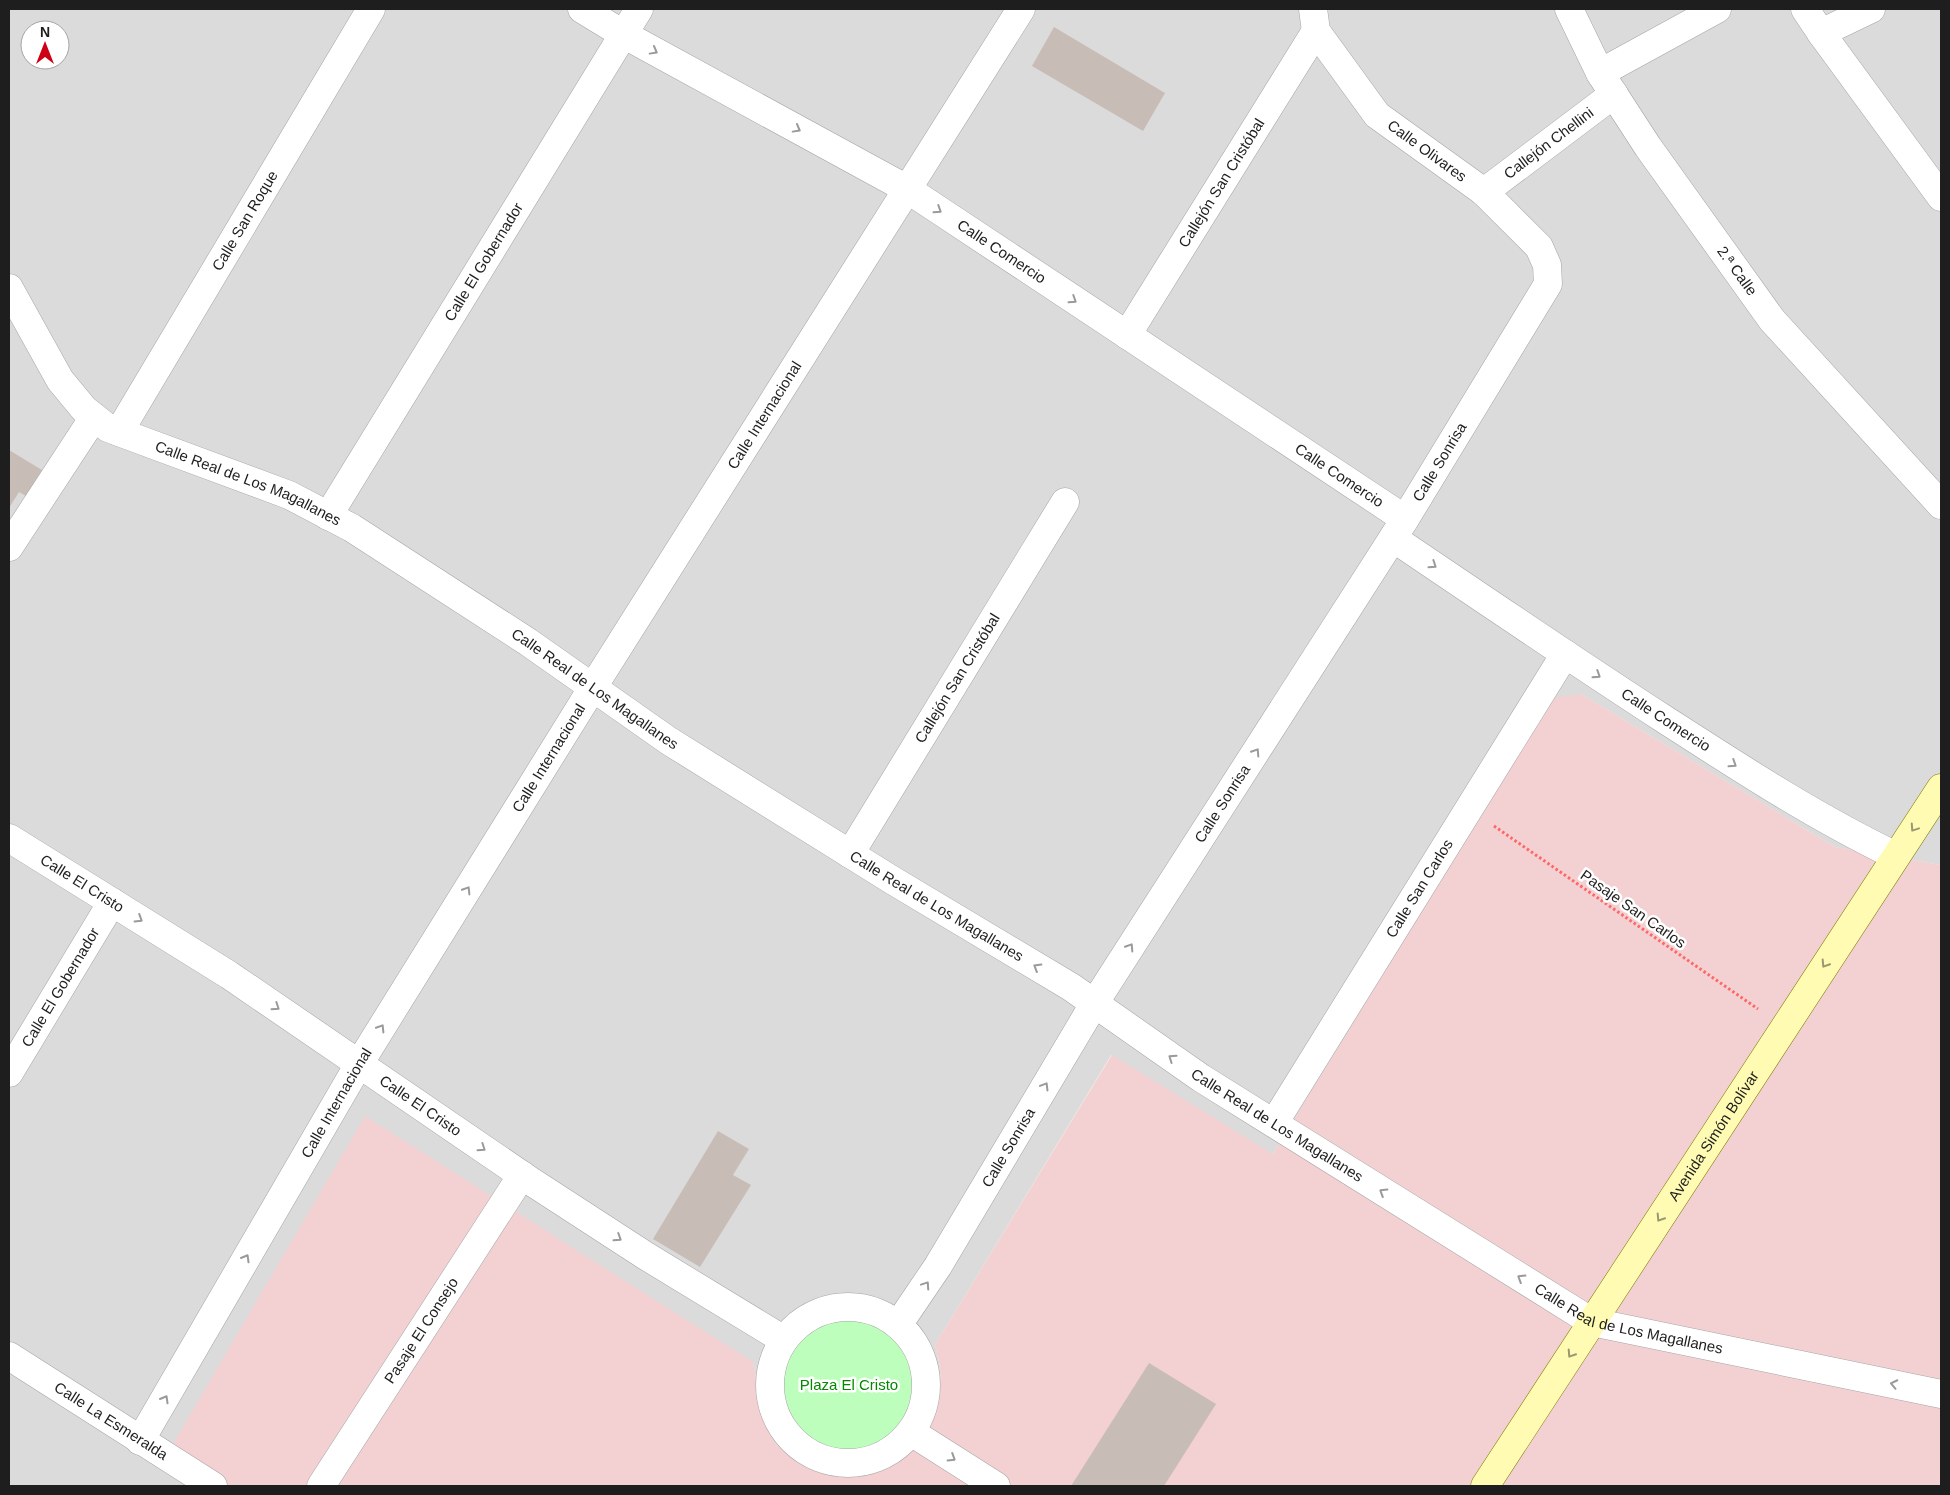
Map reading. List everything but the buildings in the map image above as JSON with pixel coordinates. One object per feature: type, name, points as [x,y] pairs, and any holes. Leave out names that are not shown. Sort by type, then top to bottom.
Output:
[{"type":"main road","name":"Avenida Simón Bolívar","points":[[1485,1486],[1940,791]]},
{"type":"street","name":"Calle San Roque","points":[[119,432],[371,9]]},
{"type":"street","name":"Calle Comercio","points":[[582,9],[623,34],[907,189],[1127,335],[1399,529],[1565,654],[1776,791],[1846,832],[1896,856]]},
{"type":"street","name":"Calle El Gobernador","points":[[328,516],[639,9]]},
{"type":"street","name":"Calle Internacional","points":[[140,1441],[358,1064],[593,687],[1021,9]]},
{"type":"street","name":"2.ª Calle","points":[[1569,9],[1607,84],[1648,147],[1772,320],[1941,505]]},
{"type":"street","name":"Callejón Chellini","points":[[1484,192],[1607,84],[1717,9]]},
{"type":"street","points":[[1805,9],[1941,197]]},
{"type":"street","points":[[1821,33],[1871,9]]},
{"type":"street","name":"Calle Olivares","points":[[1314,20],[1377,115],[1484,192],[1539,247],[1547,265],[1548,284]]},
{"type":"street","name":"Callejón San Cristóbal","points":[[1127,335],[1314,20]]},
{"type":"street","name":"Calle Sonrisa","points":[[898,1325],[938,1266],[1094,1004],[1399,529],[1548,284]]},
{"type":"street","name":"Calle Real de Los Magallanes","points":[[9,288],[60,380],[84,409],[108,428],[289,495],[352,528],[528,642],[669,740],[850,854],[1071,988],[1202,1078],[1592,1322],[1941,1394]]},
{"type":"street","points":[[9,548],[94,417]]},
{"type":"street","name":"Callejón San Cristóbal","points":[[850,854],[1065,502]]},
{"type":"street","name":"Calle San Carlos","points":[[1274,1123],[1565,654]]},
{"type":"street","name":"Calle El Cristo","points":[[9,838],[229,975],[522,1175],[646,1256],[784,1340]]},
{"type":"street","name":"Calle El Gobernador","points":[[9,1073],[112,902]]},
{"type":"street","name":"Pasaje El Consejo","points":[[321,1486],[522,1175]]},
{"type":"street","points":[[851,1307],[872,1310],[898,1325],[906,1332],[918,1349],[925,1368],[927,1388],[923,1408],[911,1432],[902,1443],[885,1454],[866,1462],[845,1463],[832,1461],[806,1451],[791,1438],[779,1421],[771,1402],[769,1382],[773,1362],[784,1340],[795,1328],[812,1316],[831,1309],[851,1307]]},
{"type":"street","name":"Calle La Esmeralda","points":[[9,1356],[140,1441],[214,1486]]},
{"type":"street","points":[[911,1432],[996,1486]]},
{"type":"path","name":"Pasaje San Carlos","points":[[1469,809],[1784,1027]]},
{"type":"shaded area","points":[[9,9],[1941,9],[1941,865],[1835,847],[1581,694],[1272,1155],[1111,1055],[935,1345],[941,1381],[930,1421],[915,1445],[891,1466],[863,1474],[832,1474],[801,1465],[776,1444],[765,1421],[753,1362],[170,1449],[228,1486],[9,1486]]},
{"type":"shaded area","points":[[1581,694],[1835,847],[1941,865],[1941,1486],[228,1486],[170,1449],[365,1116],[753,1362],[765,1421],[776,1444],[801,1465],[832,1474],[863,1474],[891,1466],[915,1445],[930,1421],[941,1381],[935,1345],[1112,1055],[1273,1154],[1551,698]]},
{"type":"green space","name":"Plaza El Cristo","points":[[848,1318],[874,1323],[885,1329],[895,1338],[904,1348],[910,1359],[915,1385],[910,1411],[904,1422],[895,1432],[885,1441],[874,1447],[848,1452],[822,1447],[811,1441],[801,1432],[792,1422],[786,1411],[781,1385],[786,1359],[792,1348],[801,1338],[811,1329],[822,1323]]}]
